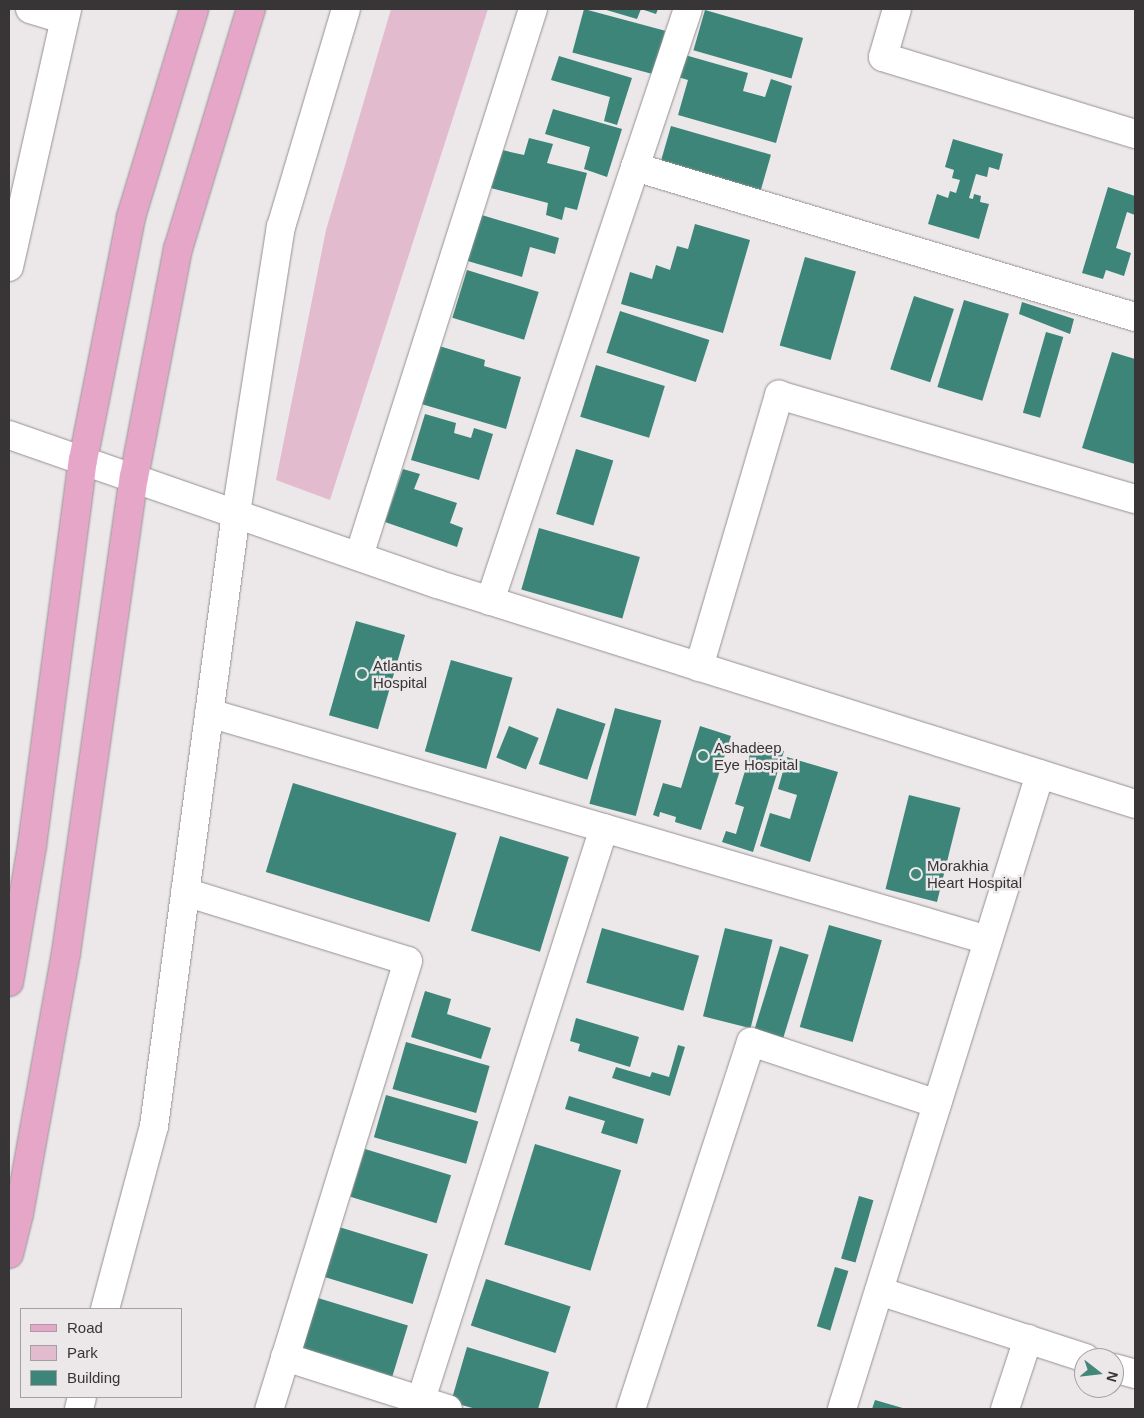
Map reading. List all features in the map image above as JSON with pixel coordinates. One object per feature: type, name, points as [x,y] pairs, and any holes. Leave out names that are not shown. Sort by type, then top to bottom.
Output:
[{"type":"main road","points":[[9,982],[32,846],[83,460],[130,217],[194,9]]},
{"type":"main road","points":[[9,1254],[19,1214],[66,952],[134,477],[178,249],[251,9]]},
{"type":"street","points":[[9,267],[65,14],[30,9]]},
{"type":"street","points":[[105,1308],[154,1126],[236,513],[281,227],[346,9]]},
{"type":"street","points":[[359,556],[533,9]]},
{"type":"street","points":[[490,601],[688,9]]},
{"type":"street","points":[[897,9],[883,57],[1135,134]]},
{"type":"street","points":[[635,167],[1135,317]]},
{"type":"street","points":[[699,667],[778,395],[1135,499]]},
{"type":"street","points":[[9,435],[490,601],[1135,804]]},
{"type":"street","points":[[209,713],[988,940]]},
{"type":"street","points":[[842,1409],[1040,774]]},
{"type":"street","points":[[419,1405],[604,828]]},
{"type":"street","points":[[185,892],[408,961],[269,1409]]},
{"type":"street","points":[[631,1409],[751,1042],[937,1104]]},
{"type":"street","points":[[879,1291],[1074,1355]]},
{"type":"street","points":[[1005,1409],[1028,1340]]},
{"type":"street","points":[[285,1356],[419,1405],[448,1409]]},
{"type":"green space","points":[[391,9],[488,9],[330,500],[276,480],[326,230]]},
{"type":"building","points":[[584,9],[665,31],[653,74],[572,52]]},
{"type":"building","points":[[603,9],[641,9],[637,19]]},
{"type":"building","points":[[641,9],[658,9],[656,14]]},
{"type":"building","points":[[705,10],[803,38],[791,78],[693,50]]},
{"type":"building","points":[[685,55],[748,73],[743,91],[765,97],[771,79],[792,86],[776,143],[678,115],[688,80],[678,77]]},
{"type":"building","points":[[559,56],[632,78],[617,125],[604,121],[610,97],[551,80]]},
{"type":"building","points":[[553,109],[622,129],[607,177],[584,169],[590,147],[545,134]]},
{"type":"building","points":[[671,126],[771,155],[761,190],[661,162]]},
{"type":"building","points":[[529,138],[553,144],[547,163],[587,173],[577,210],[565,207],[562,220],[546,215],[548,203],[483,186],[493,148],[524,155]]},
{"type":"building","points":[[953,139],[1003,154],[999,170],[989,167],[987,177],[976,174],[969,198],[973,199],[974,194],[981,196],[980,202],[989,204],[979,239],[928,224],[937,194],[948,198],[950,191],[956,193],[960,180],[952,178],[954,170],[945,167]]},
{"type":"building","points":[[1108,187],[1135,196],[1135,215],[1127,212],[1116,248],[1131,253],[1124,276],[1106,270],[1103,279],[1082,273]]},
{"type":"building","points":[[475,213],[559,238],[555,254],[530,247],[522,277],[461,259]]},
{"type":"building","points":[[695,224],[750,240],[723,333],[621,304],[630,272],[652,279],[656,265],[670,270],[677,246],[688,249]]},
{"type":"building","points":[[805,257],[856,272],[831,360],[780,345]]},
{"type":"building","points":[[467,270],[539,292],[524,340],[452,318]]},
{"type":"building","points":[[914,296],[954,309],[930,382],[890,369]]},
{"type":"building","points":[[964,300],[1009,314],[982,401],[937,387]]},
{"type":"building","points":[[1022,302],[1074,319],[1070,334],[1019,314]]},
{"type":"building","points":[[620,311],[709,340],[696,382],[606,353]]},
{"type":"building","points":[[1046,332],[1063,337],[1040,418],[1023,413]]},
{"type":"building","points":[[436,345],[485,360],[484,366],[521,377],[506,429],[418,403]]},
{"type":"building","points":[[1112,352],[1135,359],[1135,464],[1082,448]]},
{"type":"building","points":[[596,365],[665,386],[649,438],[580,417]]},
{"type":"building","points":[[425,414],[456,423],[454,433],[471,438],[474,428],[493,434],[479,480],[411,460]]},
{"type":"building","points":[[576,449],[613,460],[593,525],[556,514]]},
{"type":"building","points":[[403,469],[420,474],[414,489],[457,503],[450,523],[463,528],[457,547],[385,522]]},
{"type":"building","points":[[539,528],[640,557],[622,618],[521,590]]},
{"type":"building","points":[[356,621],[405,635],[378,729],[329,715]]},
{"type":"building","points":[[451,660],[513,678],[486,769],[425,751]]},
{"type":"building","points":[[557,708],[606,724],[587,780],[539,764]]},
{"type":"building","points":[[615,708],[661,720],[636,816],[589,804]]},
{"type":"building","points":[[509,726],[539,738],[526,770],[496,758]]},
{"type":"building","points":[[700,726],[731,736],[701,830],[675,822],[676,817],[660,812],[659,817],[653,815],[663,783],[681,788]]},
{"type":"building","points":[[754,741],[784,751],[753,852],[722,842],[726,831],[736,834],[744,807],[735,804]]},
{"type":"building","points":[[787,757],[838,772],[810,862],[760,846],[770,813],[790,819],[797,795],[778,789]]},
{"type":"building","points":[[293,783],[457,833],[429,922],[266,872]]},
{"type":"building","points":[[909,795],[960,808],[937,902],[886,889]]},
{"type":"building","points":[[500,836],[569,857],[540,952],[471,931]]},
{"type":"building","points":[[829,925],[882,940],[853,1042],[800,1027]]},
{"type":"building","points":[[602,928],[699,956],[683,1011],[586,983]]},
{"type":"building","points":[[725,928],[773,940],[751,1028],[703,1016]]},
{"type":"building","points":[[780,946],[809,955],[782,1043],[753,1034]]},
{"type":"building","points":[[425,991],[451,999],[447,1014],[491,1028],[481,1059],[411,1037]]},
{"type":"building","points":[[576,1018],[639,1037],[630,1067],[578,1051],[580,1044],[570,1041]]},
{"type":"building","points":[[406,1042],[490,1066],[476,1113],[392,1089]]},
{"type":"building","points":[[678,1045],[685,1047],[670,1096],[612,1078],[616,1067],[650,1077],[652,1072],[669,1077]]},
{"type":"building","points":[[386,1095],[478,1121],[466,1164],[374,1137]]},
{"type":"building","points":[[569,1096],[644,1119],[637,1144],[601,1133],[605,1121],[565,1109]]},
{"type":"building","points":[[535,1144],[621,1170],[590,1271],[504,1244]]},
{"type":"building","points":[[365,1149],[451,1175],[436,1223],[350,1197]]},
{"type":"building","points":[[859,1196],[873,1200],[856,1263],[841,1258]]},
{"type":"building","points":[[339,1227],[428,1254],[413,1304],[324,1277]]},
{"type":"building","points":[[835,1267],[848,1271],[830,1330],[817,1326]]},
{"type":"building","points":[[486,1279],[571,1307],[556,1353],[471,1326]]},
{"type":"building","points":[[318,1298],[408,1325],[391,1380],[301,1353]]},
{"type":"building","points":[[467,1347],[549,1372],[538,1409],[476,1409],[451,1402]]},
{"type":"building","points":[[875,1400],[906,1409],[872,1409]]},
{"type":"place","name":"Atlantis Hospital","points":[[362,674]]},
{"type":"place","name":"Ashadeep Eye Hospital","points":[[703,756]]},
{"type":"place","name":"Morakhia Heart Hospital","points":[[916,874]]}]
